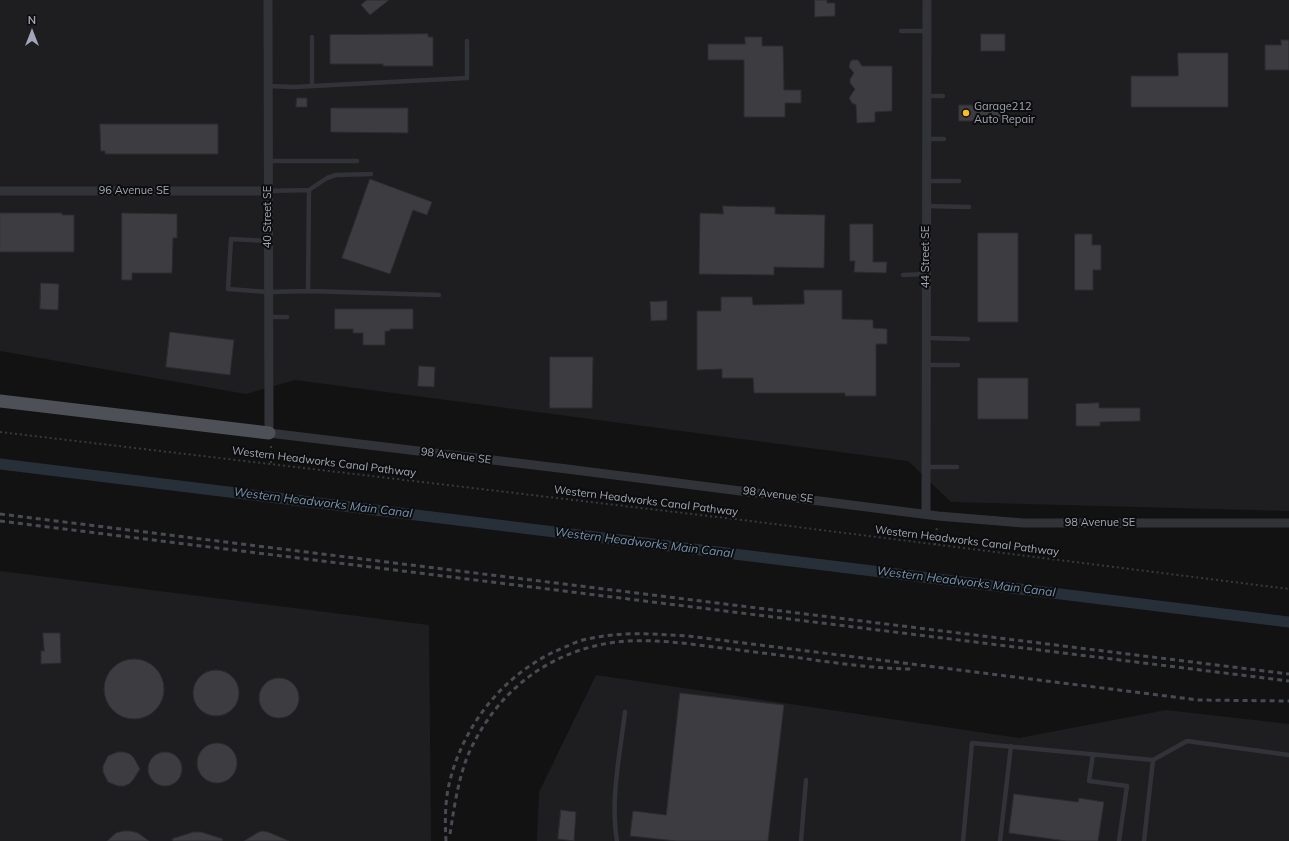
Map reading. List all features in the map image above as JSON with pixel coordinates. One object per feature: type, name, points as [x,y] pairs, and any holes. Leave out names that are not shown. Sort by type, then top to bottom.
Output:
[{"type":"main road","points":[[0,401],[269,433]]},
{"type":"street","name":"40 Street SE","points":[[268,0],[269,433]]},
{"type":"street","name":"44 Street SE","points":[[926,0],[926,514]]},
{"type":"street","name":"96 Avenue SE","points":[[0,191],[268,191]]},
{"type":"street","name":"98 Avenue SE","points":[[269,433],[938,516],[1023,523],[1289,523]]},
{"type":"lane","points":[[901,31],[926,31]]},
{"type":"lane","points":[[312,36],[312,86]]},
{"type":"lane","points":[[268,86],[312,86],[467,78],[467,41]]},
{"type":"lane","points":[[926,96],[943,96]]},
{"type":"lane","points":[[926,139],[944,139]]},
{"type":"lane","points":[[268,161],[357,161]]},
{"type":"lane","points":[[268,191],[309,190],[326,178],[336,175],[371,174]]},
{"type":"lane","points":[[926,181],[959,181]]},
{"type":"lane","points":[[308,291],[309,190]]},
{"type":"lane","points":[[926,206],[969,207]]},
{"type":"lane","points":[[268,241],[231,239],[228,290],[439,295]]},
{"type":"lane","points":[[903,275],[926,274]]},
{"type":"lane","points":[[269,317],[287,317]]},
{"type":"lane","points":[[926,338],[968,339]]},
{"type":"lane","points":[[926,365],[958,365]]},
{"type":"lane","points":[[926,467],[957,467]]},
{"type":"lane","points":[[617,841],[614,802],[625,712]]},
{"type":"lane","points":[[963,841],[972,743],[1153,760],[1187,741],[1289,755]]},
{"type":"lane","points":[[1000,841],[1011,746]]},
{"type":"lane","points":[[1093,754],[1089,781],[1127,786],[1120,841]]},
{"type":"lane","points":[[1144,841],[1153,760]]},
{"type":"lane","points":[[801,841],[806,780]]},
{"type":"path","name":"Western Headworks Canal Pathway","points":[[0,432],[271,463],[1289,590]]},
{"type":"path","points":[[269,433],[272,445],[271,463]]},
{"type":"path","points":[[935,545],[938,516]]},
{"type":"shaded area","points":[[0,0],[1289,0],[1289,511],[951,502],[908,461],[295,380],[246,394],[0,351]]},
{"type":"shaded area","points":[[0,571],[429,625],[431,841],[0,841]]},
{"type":"shaded area","points":[[596,675],[1019,738],[1166,710],[1289,724],[1289,841],[537,841],[539,792]]},
{"type":"building","points":[[367,0],[389,0],[370,15],[361,5]]},
{"type":"building","points":[[815,0],[827,0],[827,3],[835,3],[835,16],[815,17]]},
{"type":"building","points":[[428,34],[428,37],[433,37],[433,66],[330,64],[330,35]]},
{"type":"building","points":[[981,34],[1005,34],[1005,51],[981,51]]},
{"type":"building","points":[[745,37],[762,37],[762,46],[783,46],[784,90],[801,90],[801,103],[785,103],[785,117],[744,117],[744,60],[708,60],[708,44],[745,44]]},
{"type":"building","points":[[1281,40],[1289,40],[1289,70],[1265,70],[1265,45],[1281,45]]},
{"type":"building","points":[[1178,53],[1228,53],[1228,107],[1131,107],[1131,76],[1178,76]]},
{"type":"building","points":[[852,60],[858,60],[862,66],[892,66],[892,111],[875,112],[875,122],[857,123],[856,105],[852,103],[849,98],[855,89],[850,83],[850,79],[854,73],[849,67]]},
{"type":"building","points":[[297,98],[307,98],[307,107],[296,107]]},
{"type":"building","points":[[959,105],[1004,105],[1004,121],[959,121]]},
{"type":"building","points":[[331,108],[408,108],[408,133],[331,132]]},
{"type":"building","points":[[100,124],[218,124],[218,154],[105,154],[105,151],[101,151]]},
{"type":"building","points":[[370,179],[432,202],[427,215],[413,210],[390,274],[342,258]]},
{"type":"building","points":[[723,206],[775,207],[775,214],[825,215],[824,268],[774,267],[774,275],[699,274],[700,213],[723,214]]},
{"type":"building","points":[[0,213],[62,213],[62,215],[74,215],[74,252],[0,252]]},
{"type":"building","points":[[122,213],[177,214],[177,238],[173,238],[172,273],[132,273],[132,280],[122,280]]},
{"type":"building","points":[[850,224],[873,224],[873,262],[887,262],[886,273],[854,272],[855,261],[850,261]]},
{"type":"building","points":[[978,233],[1018,233],[1018,322],[978,322]]},
{"type":"building","points":[[1075,234],[1092,234],[1092,245],[1101,245],[1101,270],[1093,270],[1093,290],[1075,290]]},
{"type":"building","points":[[41,283],[59,284],[58,310],[40,309]]},
{"type":"building","points":[[804,290],[842,290],[842,319],[873,320],[873,328],[887,329],[887,344],[876,344],[876,396],[845,396],[845,393],[754,393],[753,378],[722,378],[722,369],[697,370],[697,311],[721,311],[721,297],[752,297],[753,305],[804,304]]},
{"type":"building","points":[[667,301],[667,320],[651,321],[650,302]]},
{"type":"building","points":[[335,309],[413,309],[413,329],[390,329],[390,331],[385,331],[385,345],[363,345],[363,333],[353,333],[353,329],[335,329]]},
{"type":"building","points":[[170,332],[234,340],[230,375],[166,367]]},
{"type":"building","points":[[550,357],[593,357],[592,408],[550,408]]},
{"type":"building","points":[[419,366],[435,367],[434,387],[418,386]]},
{"type":"building","points":[[978,378],[1028,378],[1028,419],[978,419]]},
{"type":"building","points":[[1099,403],[1099,408],[1140,408],[1140,421],[1100,422],[1100,426],[1076,426],[1076,404]]},
{"type":"building","points":[[43,633],[60,633],[61,663],[41,664],[41,651],[44,651]]},
{"type":"building","points":[[128,659],[140,659],[151,664],[159,672],[164,683],[162,701],[151,714],[140,719],[128,719],[117,714],[109,706],[104,695],[104,683],[109,672],[117,664]]},
{"type":"building","points":[[221,670],[233,676],[238,684],[238,702],[233,710],[225,715],[211,716],[199,710],[194,702],[193,688],[199,676],[207,671]]},
{"type":"building","points":[[279,678],[287,680],[293,684],[297,690],[299,698],[297,706],[293,712],[287,716],[279,718],[271,716],[265,712],[261,706],[259,698],[261,690],[265,684],[271,680]]},
{"type":"building","points":[[680,693],[784,705],[768,841],[676,841],[630,836],[633,811],[666,815]]},
{"type":"building","points":[[217,743],[225,745],[231,749],[235,755],[237,763],[235,771],[231,777],[225,781],[217,783],[209,781],[203,777],[199,771],[197,763],[199,755],[203,749],[209,745]]},
{"type":"building","points":[[118,752],[130,754],[140,769],[133,780],[124,786],[118,786],[108,782],[103,772],[103,766],[108,756]]},
{"type":"building","points":[[162,752],[168,752],[172,753],[179,759],[182,769],[181,776],[175,783],[168,786],[162,786],[158,785],[151,779],[148,772],[148,766],[149,762],[155,755]]},
{"type":"building","points":[[1014,794],[1078,802],[1079,798],[1104,802],[1098,841],[1066,841],[1009,833]]},
{"type":"building","points":[[561,810],[576,812],[574,841],[558,839]]},
{"type":"building","points":[[124,831],[138,833],[149,841],[107,841],[116,833]]},
{"type":"building","points":[[262,831],[268,832],[289,841],[244,841]]},
{"type":"building","points":[[194,832],[201,832],[223,839],[222,841],[173,841],[172,839]]},
{"type":"waterway","name":"Western Headworks Main Canal","points":[[0,464],[1289,622]]},
{"type":"railway","points":[[0,514],[1289,674]]},
{"type":"railway","points":[[0,521],[1289,681]]},
{"type":"railway","points":[[446,841],[446,802],[454,766],[463,744],[489,703],[523,670],[543,657],[576,642],[600,636],[625,634],[663,634],[688,636],[1198,700],[1289,701]]},
{"type":"railway","points":[[450,834],[462,774],[468,755],[478,734],[505,699],[520,684],[538,670],[577,651],[614,642],[660,641],[856,665],[914,669]]},
{"type":"place","name":"Garage212 Auto Repair","points":[[966,113]]}]
